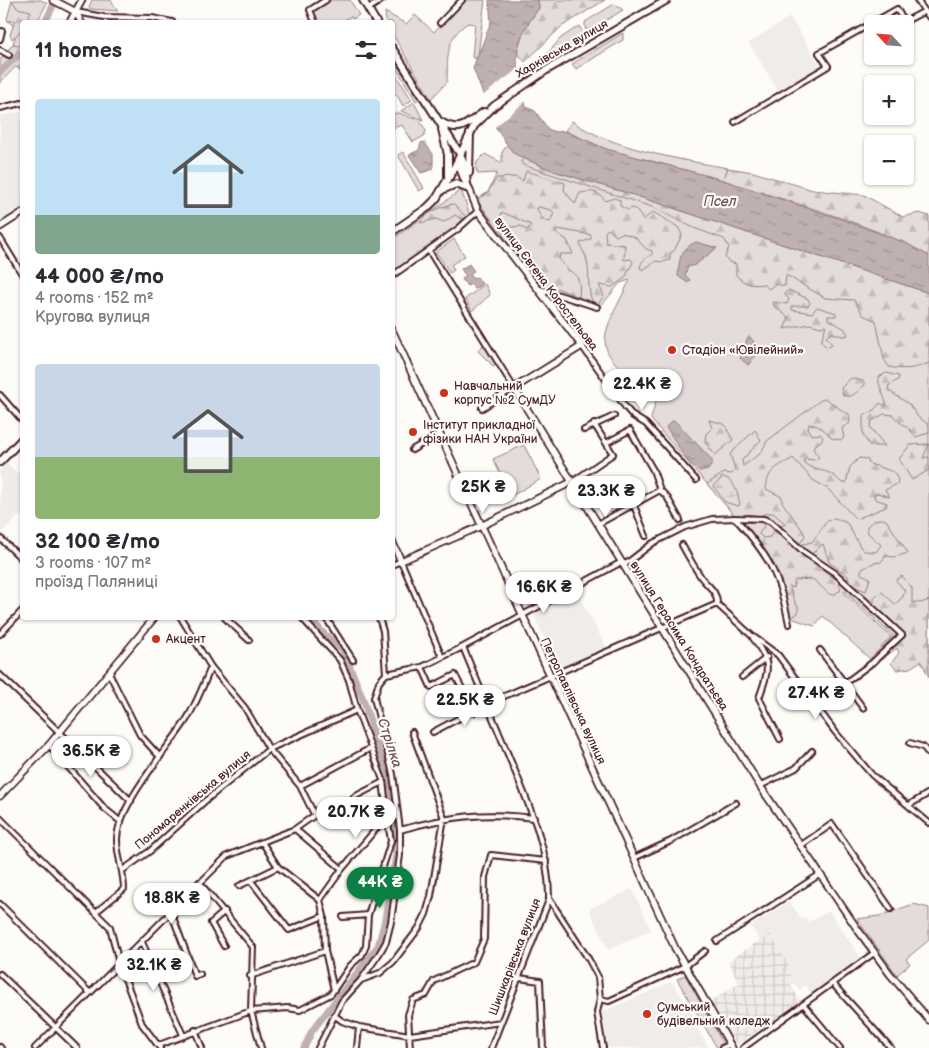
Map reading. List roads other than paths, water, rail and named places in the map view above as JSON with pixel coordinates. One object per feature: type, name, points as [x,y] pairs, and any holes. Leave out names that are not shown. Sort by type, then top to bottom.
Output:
[{"type":"main road","points":[[363,0],[375,20]]},
{"type":"main road","name":"Харківська вулиця","points":[[472,126],[494,106],[532,79],[667,0]]},
{"type":"main road","points":[[395,53],[460,154],[465,167],[468,187]]},
{"type":"main road","points":[[439,121],[456,128],[472,126]]},
{"type":"main road","points":[[439,121],[448,155],[447,181]]},
{"type":"main road","points":[[395,230],[427,208],[442,190],[472,126]]},
{"type":"main road","points":[[468,187],[472,126]]},
{"type":"main road","points":[[442,190],[456,184],[468,187]]},
{"type":"main road","points":[[0,462],[20,441]]},
{"type":"street","points":[[53,0],[76,12],[94,16],[162,20]]},
{"type":"street","points":[[71,20],[82,0]]},
{"type":"street","points":[[314,20],[310,10],[326,0]]},
{"type":"street","points":[[368,9],[382,0]]},
{"type":"street","points":[[440,23],[462,0]]},
{"type":"street","points":[[917,0],[929,17]]},
{"type":"street","points":[[735,122],[828,66],[819,53],[897,9],[904,22],[925,11]]},
{"type":"street","points":[[76,12],[80,20]]},
{"type":"street","points":[[0,39],[2,31]]},
{"type":"street","points":[[0,50],[9,55]]},
{"type":"street","points":[[0,108],[20,103]]},
{"type":"street","name":"вулиця Євгена Коростельова","points":[[468,187],[478,211],[582,346],[632,416],[646,424],[696,480]]},
{"type":"street","points":[[395,274],[429,251],[478,211]]},
{"type":"street","points":[[0,227],[20,214]]},
{"type":"street","points":[[0,238],[20,271]]},
{"type":"street","name":"вулиця Герасима Кондратьєва","points":[[429,251],[664,627],[760,786],[874,953],[929,1020]]},
{"type":"street","points":[[536,287],[597,308]]},
{"type":"street","name":"Петропавлівська вулиця","points":[[395,336],[634,858],[685,966],[730,1046]]},
{"type":"street","points":[[482,408],[582,346]]},
{"type":"street","points":[[0,395],[20,418]]},
{"type":"street","points":[[584,430],[614,416]]},
{"type":"street","points":[[395,564],[481,526],[572,482],[613,454],[594,424]]},
{"type":"street","points":[[606,442],[630,430],[653,470],[660,490],[667,497],[680,520]]},
{"type":"street","points":[[412,450],[440,433]]},
{"type":"street","points":[[598,524],[633,503],[660,490]]},
{"type":"street","points":[[633,503],[646,536]]},
{"type":"street","points":[[735,518],[759,546],[778,578],[789,624]]},
{"type":"street","points":[[318,1048],[342,1001],[361,980],[386,942],[396,884],[400,830],[393,774],[374,698],[379,682],[386,674],[422,667],[463,647],[618,564],[623,564],[653,543],[685,527],[712,519],[735,518],[764,519],[771,522],[805,553],[835,573],[902,635],[845,683]]},
{"type":"street","points":[[0,538],[20,557]]},
{"type":"street","points":[[682,545],[702,579],[711,587],[717,599],[717,604],[751,635],[778,655],[836,733],[872,775],[929,823]]},
{"type":"street","points":[[395,548],[442,657]]},
{"type":"street","points":[[433,732],[486,704],[717,604]]},
{"type":"street","points":[[0,634],[20,613]]},
{"type":"street","points":[[0,796],[49,745],[152,620]]},
{"type":"street","points":[[184,620],[211,667],[245,708],[269,749],[300,786],[314,814]]},
{"type":"street","points":[[227,620],[248,640]]},
{"type":"street","points":[[0,818],[110,927],[119,963],[142,1024],[159,1046],[195,1030],[251,1011],[288,1008],[300,1010],[331,994],[350,966],[362,955],[366,946],[368,915],[391,841],[384,782],[357,710],[349,680],[340,660],[304,620]]},
{"type":"street","points":[[327,620],[353,660]]},
{"type":"street","points":[[379,620],[386,649],[386,674]]},
{"type":"street","points":[[751,635],[767,657],[768,673],[759,698],[780,739]]},
{"type":"street","name":"Шишкарівська вулиця","points":[[463,647],[534,818],[546,861],[550,900],[491,1048]]},
{"type":"street","points":[[820,650],[863,708]]},
{"type":"street","points":[[742,677],[767,657]]},
{"type":"street","points":[[96,912],[124,889],[123,870],[117,840],[120,822],[131,801],[192,710],[211,667]]},
{"type":"street","points":[[422,667],[431,687],[455,675],[474,712]]},
{"type":"street","points":[[109,674],[140,735],[160,757]]},
{"type":"street","points":[[0,675],[131,801]]},
{"type":"street","name":"Пономаренківська вулиця","points":[[123,870],[150,851],[204,801],[269,749],[357,710]]},
{"type":"street","points":[[361,980],[388,968],[407,945],[426,914],[432,896],[444,818],[412,732]]},
{"type":"street","points":[[910,743],[923,747],[929,754]]},
{"type":"street","points":[[49,745],[104,808],[120,822]]},
{"type":"street","points":[[300,786],[371,748]]},
{"type":"street","points":[[760,786],[796,768],[812,751]]},
{"type":"street","points":[[354,797],[384,782]]},
{"type":"street","points":[[909,805],[929,793]]},
{"type":"street","points":[[634,858],[671,840],[736,803]]},
{"type":"street","points":[[35,1048],[227,856],[295,828],[330,805]]},
{"type":"street","points":[[400,830],[444,818],[486,815],[534,818]]},
{"type":"street","points":[[320,900],[342,869],[387,816]]},
{"type":"street","points":[[800,846],[832,824],[891,909]]},
{"type":"street","points":[[295,828],[342,869]]},
{"type":"street","points":[[262,842],[278,867],[320,900],[324,916],[326,951],[334,990]]},
{"type":"street","points":[[410,1048],[408,1014],[413,1000],[426,995],[434,981],[474,962],[484,939],[485,877],[491,855],[546,861]]},
{"type":"street","points":[[239,886],[278,867]]},
{"type":"street","points":[[717,941],[819,875]]},
{"type":"street","points":[[251,881],[289,930],[324,916]]},
{"type":"street","points":[[199,882],[253,947],[250,976],[251,1011],[261,1048]]},
{"type":"street","points":[[550,900],[556,913],[589,960],[598,977],[600,999],[597,1012],[603,1048]]},
{"type":"street","points":[[0,904],[89,992]]},
{"type":"street","points":[[224,946],[211,923],[225,911]]},
{"type":"street","points":[[544,914],[548,911],[556,913]]},
{"type":"street","points":[[171,912],[194,976],[200,974]]},
{"type":"street","points":[[343,917],[368,915]]},
{"type":"street","points":[[142,942],[183,1035]]},
{"type":"street","points":[[250,976],[326,951]]},
{"type":"street","points":[[600,999],[609,1001],[685,966],[705,951]]},
{"type":"street","points":[[743,1048],[874,953]]},
{"type":"street","points":[[0,974],[77,1048]]},
{"type":"street","points":[[518,978],[540,981],[543,1048]]},
{"type":"street","points":[[833,984],[891,1048]]},
{"type":"street","points":[[804,1005],[840,1048]]},
{"type":"street","points":[[334,1015],[342,1021],[359,1027],[391,1030],[410,1035],[501,1022]]},
{"type":"street","points":[[357,1048],[359,1027]]},
{"type":"street","points":[[195,1030],[202,1048]]},
{"type":"street","points":[[722,1048],[730,1046]]},
{"type":"water","name":"Псел","points":[[489,0],[538,0],[539,8],[529,22],[519,45],[517,66],[526,107],[535,111],[548,129],[555,132],[565,131],[606,149],[723,180],[838,218],[906,243],[929,256],[929,293],[637,196],[554,171],[513,153],[496,128],[473,68],[491,22]]},
{"type":"water","points":[[424,142],[433,154],[433,169],[421,173],[409,155],[419,150],[421,143]]},
{"type":"water","points":[[696,242],[717,248],[695,265],[688,267],[685,275],[690,280],[688,283],[678,276],[680,260],[687,248]]},
{"type":"water","points":[[469,264],[474,271],[470,274],[473,279],[477,277],[482,284],[474,289],[471,284],[467,286],[462,279],[466,276],[461,269]]},
{"type":"water","points":[[748,337],[757,346],[754,358],[748,365],[740,358]]},
{"type":"water","points":[[672,421],[676,422],[712,460],[708,470],[700,471],[689,463],[666,427]]},
{"type":"waterway","points":[[46,20],[56,0]]},
{"type":"waterway","points":[[0,72],[20,54]]},
{"type":"waterway","name":"Стрілка","points":[[304,1048],[312,1031],[378,946],[384,924],[396,855],[390,784],[363,699],[343,650],[322,632],[312,620]]},
{"type":"place","name":"Стадіон «Ювілейний»","points":[[672,350]]},
{"type":"place","name":"Навчальний корпус №2 СумДУ","points":[[444,393]]},
{"type":"place","name":"Інститут прикладної фізики НАН України","points":[[413,432]]},
{"type":"place","name":"Акцент","points":[[156,639]]},
{"type":"place","name":"Сумський будівельний коледж","points":[[647,1014]]}]
